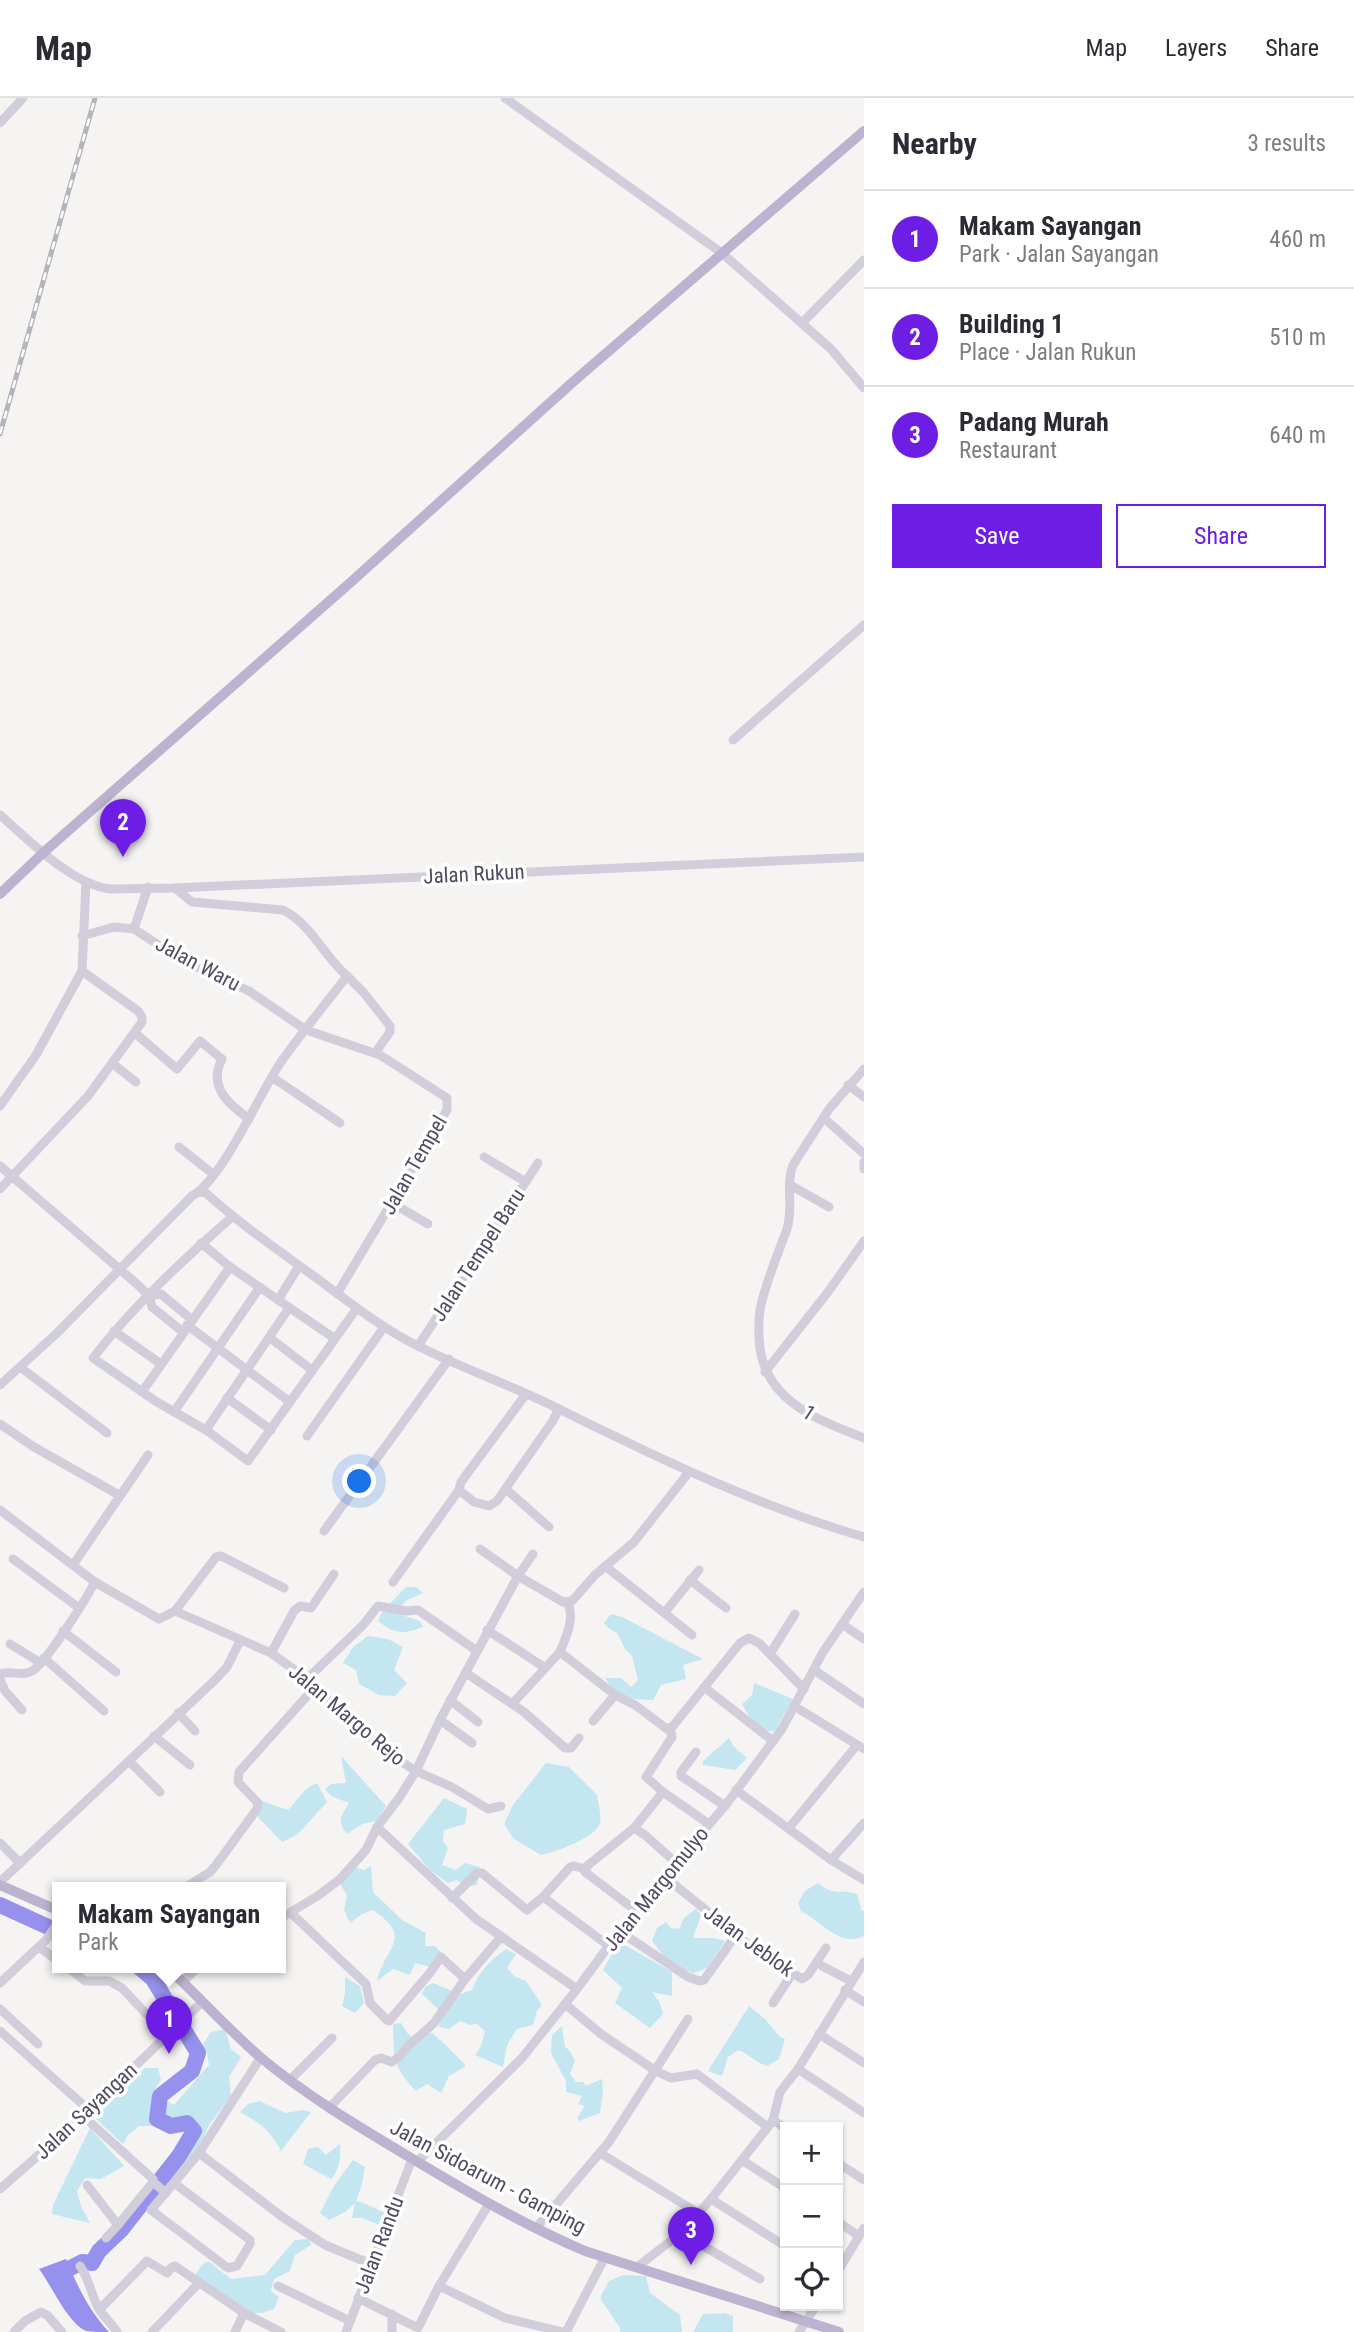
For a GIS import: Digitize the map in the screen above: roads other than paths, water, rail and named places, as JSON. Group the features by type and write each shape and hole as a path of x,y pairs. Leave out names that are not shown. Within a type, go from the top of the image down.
{"main road":[{"path":"0,894 564,390 864,131"},
{"path":"0,1883 52,1908"},
{"name":"Jalan Sidoarum - Gamping","path":"173,1973 261,2057 290,2080 329,2108 489,2204 576,2247 802,2327 839,2332"}],"street":[{"path":"0,123 23,98"},
{"path":"505,98 723,254 860,376 864,388"},
{"path":"802,323 864,260"},
{"path":"733,740 864,625"},
{"path":"0,814 44,852 86,882 82,971 36,1055 0,1106"},
{"name":"Jalan Rukun","path":"86,882 110,889 175,888 864,856"},
{"path":"134,929 148,887"},
{"path":"175,888 192,902 283,910 297,917 334,965 364,993 390,1026 388,1035 375,1053"},
{"name":"Jalan Waru","path":"82,936 114,927 134,929 183,961 249,992 306,1030"},
{"path":"0,1189 88,1096 142,1022 138,1011 82,971"},
{"path":"0,1385 56,1334 192,1196 201,1192 248,1120 272,1077 347,976"},
{"name":"Jalan Tempel","path":"306,1030 375,1053 441,1093 448,1103 447,1110 337,1294"},
{"path":"135,1033 177,1069 200,1041 222,1059 218,1067 217,1081 226,1099 248,1120"},
{"path":"113,1064 136,1082"},
{"path":"765,1372 760,1345 760,1310 788,1225 792,1201 789,1175 828,1109 864,1069"},
{"path":"272,1077 340,1123"},
{"path":"848,1085 864,1097"},
{"path":"824,1118 864,1154"},
{"path":"179,1147 213,1174"},
{"path":"484,1157 526,1182"},
{"path":"864,1162 864,1169"},
{"name":"Jalan Tempel Baru","path":"418,1346 538,1163"},
{"path":"0,1166 120,1269 149,1296 152,1307 187,1326 248,1368 290,1402"},
{"path":"790,1185 829,1207"},
{"path":"201,1192 206,1193 232,1217 337,1294 384,1327 418,1346 559,1409 689,1472 764,1504 864,1537"},
{"path":"392,1203 428,1224"},
{"path":"232,1217 201,1243 114,1331 93,1358 142,1392 206,1430 248,1461 357,1308"},
{"path":"765,1372 821,1303 864,1241"},
{"path":"201,1243 230,1267 334,1338"},
{"path":"278,1300 299,1266"},
{"path":"142,1392 230,1267"},
{"path":"174,1412 260,1287"},
{"path":"149,1296 161,1294 187,1326"},
{"path":"206,1430 289,1308"},
{"path":"307,1436 384,1327"},
{"path":"114,1331 161,1364"},
{"path":"270,1338 312,1370"},
{"path":"324,1531 449,1359"},
{"path":"20,1367 107,1433"},
{"name":"1","path":"765,1372 776,1387 806,1413 864,1438"},
{"path":"393,1583 459,1490 461,1482 526,1394"},
{"path":"228,1398 271,1430"},
{"path":"459,1490 474,1502 489,1506 506,1489 559,1409"},
{"path":"0,1424 34,1447 119,1495"},
{"path":"73,1565 148,1455"},
{"path":"568,1603 634,1542 689,1472"},
{"path":"506,1489 549,1527"},
{"path":"0,1510 95,1582 159,1619 175,1611 216,1557 221,1556 284,1588"},
{"path":"480,1549 518,1576 568,1603 572,1612 560,1652 513,1703"},
{"path":"286,1916 319,1895 351,1868 366,1850 377,1827 416,1771 439,1720 518,1576 533,1554"},
{"path":"13,1559 79,1608"},
{"path":"605,1566 692,1635"},
{"path":"665,1612 699,1570"},
{"path":"271,1653 294,1611 300,1606 311,1608 334,1574"},
{"path":"690,1580 726,1608"},
{"path":"2,1675 27,1673 42,1661 95,1582"},
{"name":"Jalan Margomulyo","path":"415,2160 522,2058 577,1990 635,1910 725,1806 773,1741 822,1652 864,1592"},
{"path":"307,1679 379,1606 406,1611 418,1610 477,1651"},
{"name":"Jalan Margo Rejo","path":"175,1611 271,1653 307,1679 378,1745 416,1771 452,1787 488,1808 501,1806"},
{"path":"769,1654 795,1614"},
{"path":"842,1624 864,1639"},
{"path":"488,1630 544,1667"},
{"path":"64,1631 116,1672"},
{"path":"670,1728 745,1640 752,1639 804,1689"},
{"path":"0,1883 19,1862 227,1667 240,1641"},
{"path":"10,1644 42,1661 104,1711"},
{"path":"560,1652 615,1695 670,1728"},
{"path":"0,1663 5,1691 22,1710"},
{"path":"814,1670 864,1704"},
{"path":"466,1673 513,1703 565,1748 570,1748 579,1738"},
{"path":"194,1882 210,1872 257,1809 258,1803 238,1782 239,1772 315,1687"},
{"path":"704,1687 773,1741"},
{"path":"593,1721 615,1695"},
{"path":"450,1700 478,1721"},
{"path":"789,1828 861,1747 794,1706"},
{"path":"178,1713 195,1731"},
{"path":"439,1720 472,1743"},
{"path":"670,1728 672,1737 646,1777 709,1824"},
{"path":"154,1736 190,1765"},
{"path":"696,1752 681,1772 681,1776 725,1806"},
{"path":"129,1760 160,1792"},
{"path":"736,1790 831,1860 864,1880"},
{"path":"585,1869 634,1828 663,1792"},
{"path":"831,1860 864,1823"},
{"path":"377,1827 452,1898 501,1937 577,1990"},
{"path":"634,1828 676,1863"},
{"path":"0,1843 19,1862"},
{"path":"452,1898 477,1873 483,1874 527,1910 574,1866 585,1869 585,1872 635,1910"},
{"name":"Jalan Jeblok","path":"665,1877 736,1935 802,1979 806,1978 826,1948"},
{"path":"543,1897 609,1946"},
{"path":"291,1913 366,1984 370,2003 387,2020 390,2021 440,1957 465,1979"},
{"path":"620,1931 688,1977 699,1981 704,1980 736,1935"},
{"path":"0,1983 52,1932"},
{"path":"329,2108 375,2060 381,2058 392,2062 434,2023 465,1979 501,1937"},
{"path":"39,1947 52,1956"},
{"path":"638,2267 681,2232 711,2199 770,2124 780,2092 798,2069 864,1962"},
{"path":"822,1966 851,1981"},
{"path":"75,1973 85,1981 109,1981 122,1988 167,2036"},
{"path":"183,1982 192,1973"},
{"path":"773,2003 792,1974"},
{"path":"845,1990 864,2002"},
{"name":"Jalan Sayangan","path":"0,2189 86,2113 202,2002"},
{"path":"565,2004 601,2034 656,2071 671,2078 697,2074 770,2124 780,2127"},
{"path":"0,2009 38,2044"},
{"path":"536,2228 600,2153 688,2020"},
{"path":"0,2031 158,2186"},
{"path":"819,2034 864,2063"},
{"path":"290,2080 332,2038"},
{"path":"106,2238 158,2186 174,2183 199,2153 261,2057"},
{"path":"798,2069 864,2113"},
{"path":"199,2153 303,2231 325,2245 371,2264"},
{"path":"600,2153 698,2213"},
{"name":"Jalan Randu","path":"346,2332 371,2264 415,2160"},
{"path":"742,2160 780,2185"},
{"path":"843,2166 864,2180"},
{"path":"158,2186 151,2210 228,2268 237,2266 250,2240 174,2183"},
{"path":"87,2185 118,2225"},
{"path":"711,2199 780,2243"},
{"path":"358,2298 418,2328 439,2286 489,2204"},
{"path":"843,2224 862,2232 843,2263"},
{"path":"681,2232 761,2279"},
{"path":"439,2286 505,2318 565,2332 605,2257"},
{"path":"103,2305 148,2262 167,2273 175,2266 244,2313 281,2332"},
{"path":"80,2266 89,2287 103,2305 117,2332"},
{"path":"152,2332 198,2283"},
{"path":"278,2286 350,2321"},
{"path":"802,2327 813,2311"},
{"path":"17,2332 25,2320 41,2312 62,2332"},
{"path":"235,2332 244,2313"},
{"path":"392,2314 392,2332"}],"waterway":[{"path":"0,1905 52,1929"},
{"path":"57,2275 82,2262 92,2263 99,2251 121,2230 179,2156 194,2131 187,2123 171,2126 157,2119 160,2096 192,2071 198,2053 153,1979 146,1973"}],"railway":[{"path":"0,434 95,98"}],"place":[{"name":"Building 1","path":"123,857"},
{"name":"Makam Sayangan","path":"169,2054"},
{"name":"Padang Murah","path":"691,2265"}]}
